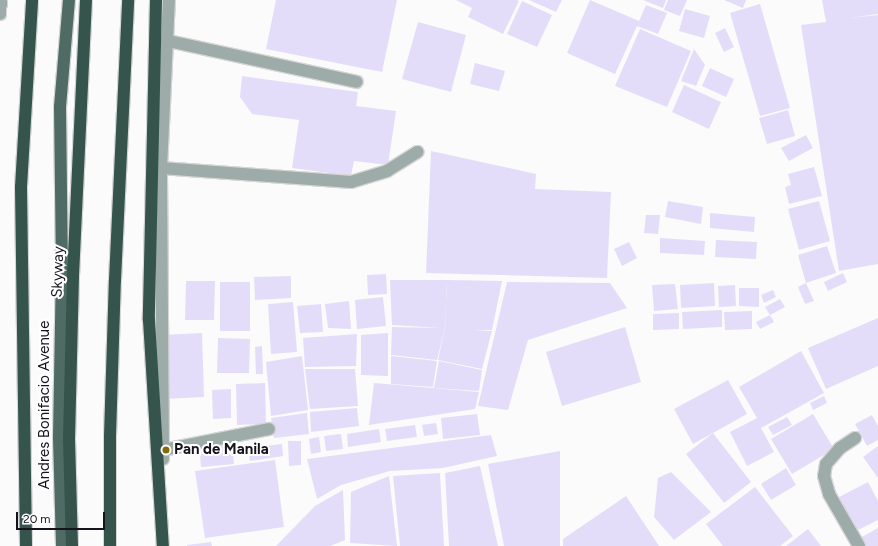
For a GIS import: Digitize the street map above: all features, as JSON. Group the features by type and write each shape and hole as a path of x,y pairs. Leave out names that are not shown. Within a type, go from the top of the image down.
{"highway":[{"path":"26,546 21,186 32,0"},
{"name":"Skyway","path":"72,546 69,440 73,276 86,0"},
{"path":"111,546 115,280 128,0"},
{"path":"155,4 149,320 164,546"}],"main road":[{"name":"Andres Bonifacio Avenue","path":"62,546 59,437 62,271 60,107 68,0"},
{"path":"111,546 118,315 131,0"}],"street":[{"path":"0,14 1,0"},
{"path":"164,546 161,168 169,0"},
{"path":"168,41 357,82"},
{"path":"161,168 351,182 387,171 417,152"},
{"path":"163,450 270,429"},
{"path":"856,438 840,448 826,464 824,476 828,494 859,546"}],"building":[{"path":"276,0 397,0 382,72 266,49"},
{"path":"456,0 519,1 503,34 468,17 472,8"},
{"path":"529,0 562,0 556,12"},
{"path":"590,0 639,21 646,5 667,13 658,34 637,26 615,74 567,53"},
{"path":"643,0 666,0 663,8"},
{"path":"668,0 687,0 680,16 664,10"},
{"path":"724,0 746,0 743,8"},
{"path":"822,0 878,0 878,14 849,18 878,15 878,264 839,271 801,25 826,22"},
{"path":"522,1 552,15 537,47 507,34"},
{"path":"760,4 790,108 760,116 730,13"},
{"path":"685,9 710,16 704,38 679,31"},
{"path":"418,22 466,35 451,92 402,79"},
{"path":"725,28 734,47 724,52 715,33"},
{"path":"640,29 691,51 667,107 615,86"},
{"path":"694,49 705,65 696,86 681,81"},
{"path":"475,63 505,71 499,91 470,84"},
{"path":"710,68 734,79 726,97 702,86"},
{"path":"242,76 358,92 356,106 396,111 388,165 354,161 351,176 292,168 299,120 252,114 240,97"},
{"path":"684,85 721,102 709,129 672,112"},
{"path":"788,110 795,136 767,144 759,118"},
{"path":"806,135 813,148 789,161 781,148"},
{"path":"431,151 536,174 535,189 611,192 607,278 426,273"},
{"path":"814,167 822,196 789,204 785,187 791,185 788,174"},
{"path":"668,201 703,207 701,224 665,217"},
{"path":"819,201 830,241 799,250 788,209"},
{"path":"710,213 755,217 754,232 710,228"},
{"path":"646,215 660,215 658,234 644,233"},
{"path":"660,238 705,241 704,255 660,253"},
{"path":"716,240 757,242 756,259 715,257"},
{"path":"629,242 637,258 622,266 614,249"},
{"path":"827,246 836,273 806,283 798,255"},
{"path":"843,273 847,282 828,291 824,282"},
{"path":"386,274 387,294 368,295 367,275"},
{"path":"291,276 291,298 255,300 254,277"},
{"path":"390,280 447,280 445,328 437,360 391,355 392,327 441,328 392,325"},
{"path":"447,280 502,281 492,330 474,330 492,331 482,369 438,360 445,328"},
{"path":"186,281 215,281 214,320 185,320"},
{"path":"220,282 250,282 250,331 220,331"},
{"path":"507,282 610,283 627,308 528,340 508,410 478,406"},
{"path":"714,283 715,306 681,308 680,285"},
{"path":"806,283 814,301 805,304 798,287"},
{"path":"675,284 678,309 654,311 652,285"},
{"path":"735,285 736,306 719,307 718,286"},
{"path":"739,288 759,288 759,307 739,306"},
{"path":"773,290 776,297 764,303 761,295"},
{"path":"383,297 386,326 357,329 355,300"},
{"path":"780,299 785,307 770,315 765,307"},
{"path":"349,301 351,329 328,328 325,304"},
{"path":"293,302 297,352 271,354 268,304"},
{"path":"321,304 323,332 300,333 297,306"},
{"path":"722,310 722,327 683,329 682,312"},
{"path":"752,311 752,329 725,330 724,312"},
{"path":"679,313 679,329 653,330 653,314"},
{"path":"770,315 774,322 760,329 756,322"},
{"path":"878,318 878,366 826,389 808,348"},
{"path":"625,327 641,382 562,406 546,352"},
{"path":"202,333 204,397 164,399 162,335"},
{"path":"388,333 388,376 361,375 361,335"},
{"path":"357,334 356,366 305,367 303,338"},
{"path":"218,338 250,339 249,373 217,373"},
{"path":"262,346 263,374 256,374 255,347"},
{"path":"801,351 824,393 761,428 774,452 747,466 730,432 757,418 739,387"},
{"path":"302,356 308,410 271,416 266,362"},
{"path":"391,356 437,361 433,387 391,384"},
{"path":"439,361 482,370 479,391 434,388"},
{"path":"305,369 355,369 358,406 310,409"},
{"path":"728,380 747,414 693,444 674,409"},
{"path":"265,383 266,424 237,425 236,384"},
{"path":"374,383 479,392 475,409 369,425"},
{"path":"231,389 231,418 213,419 212,390"},
{"path":"824,396 827,403 813,410 810,403"},
{"path":"357,408 359,426 311,432 310,412"},
{"path":"307,413 309,434 274,438 271,418"},
{"path":"477,414 480,435 443,439 441,418"},
{"path":"813,414 834,449 792,474 771,439"},
{"path":"872,415 878,426 878,440 867,446 855,424"},
{"path":"787,417 792,425 773,435 768,427"},
{"path":"436,423 438,434 424,436 422,425"},
{"path":"415,425 417,437 387,441 385,429"},
{"path":"379,429 381,442 348,447 347,434"},
{"path":"713,433 751,482 724,503 686,454"},
{"path":"341,434 343,449 326,451 324,436"},
{"path":"491,435 497,456 443,468 390,471 341,485 317,499 307,459"},
{"path":"319,437 321,452 311,454 309,439"},
{"path":"232,440 234,464 201,467 200,454 212,453 211,442"},
{"path":"288,441 301,441 301,465 289,466"},
{"path":"282,444 283,456 250,461 248,448"},
{"path":"878,446 878,478 863,457"},
{"path":"560,451 560,546 504,546 488,464"},
{"path":"275,460 284,527 205,538 195,471"},
{"path":"480,466 498,546 449,546 445,473"},
{"path":"786,468 796,485 771,500 761,484"},
{"path":"671,472 711,512 674,540 654,517 658,478"},
{"path":"440,473 444,546 400,546 393,476"},
{"path":"389,476 397,546 350,543 351,492"},
{"path":"868,482 878,501 878,520 856,531 839,497"},
{"path":"755,487 793,536 780,546 723,546 706,524"},
{"path":"343,490 345,540 330,546 276,546 315,506"},
{"path":"626,496 659,546 563,546 563,539"},
{"path":"878,528 878,546 865,546 860,538"},
{"path":"808,529 821,546 786,546"},
{"path":"211,542 212,546 187,546 187,545"}],"place":[{"name":"Pan de Manila","path":"166,450"}]}
